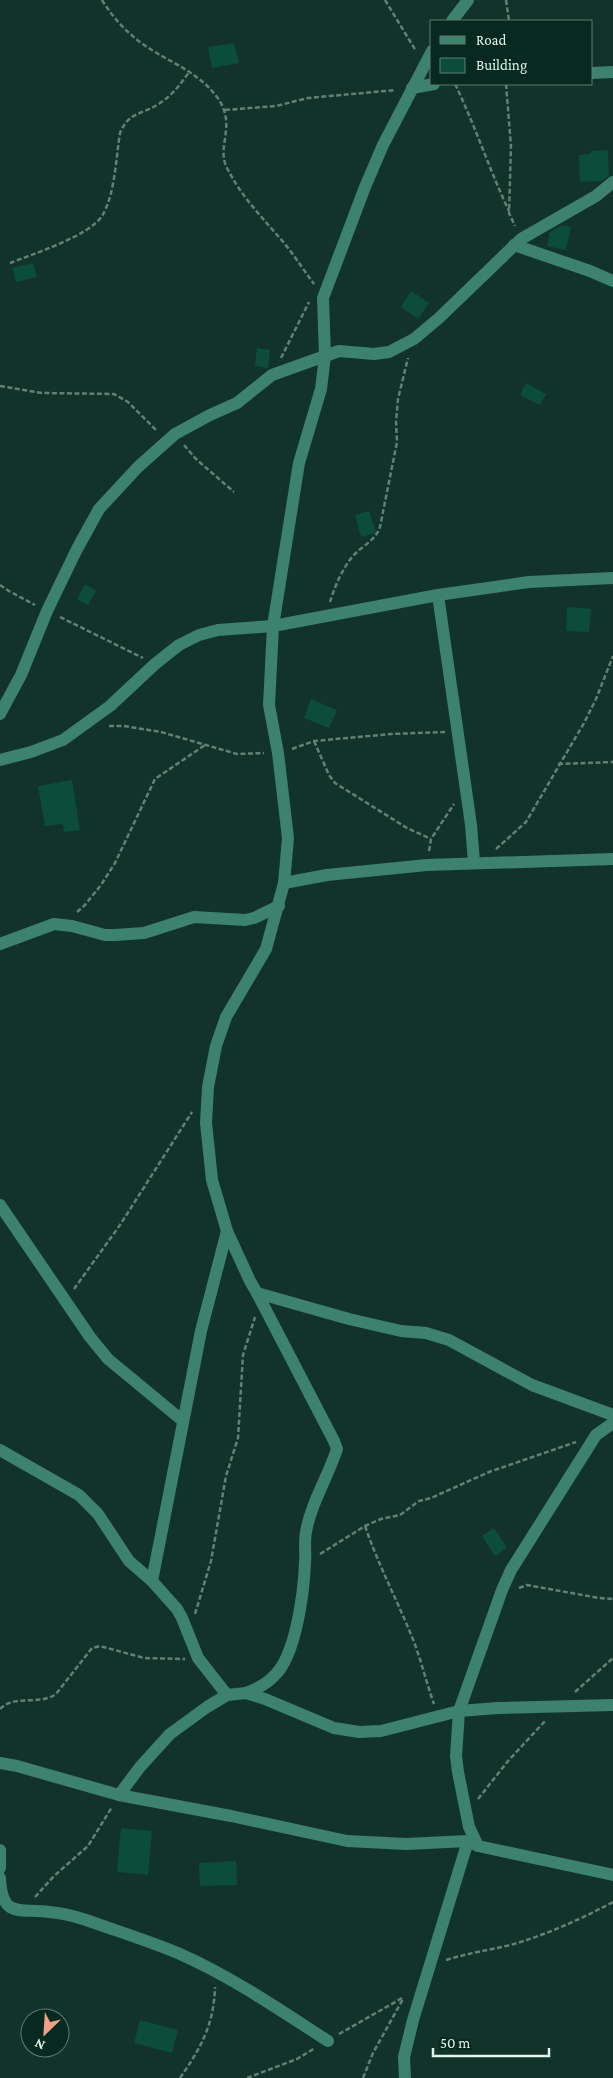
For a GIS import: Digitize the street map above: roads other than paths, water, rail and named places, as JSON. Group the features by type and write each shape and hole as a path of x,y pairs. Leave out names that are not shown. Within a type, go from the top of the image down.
{"street":[{"path":"453,20 468,0"},
{"path":"119,1795 170,1734 227,1695 246,1693 261,1687 276,1674 290,1652 298,1616 305,1564 305,1533 310,1513 337,1449 250,1281 227,1231 212,1180 206,1123 208,1087 216,1046 226,1017 266,949 284,884 288,838 278,753 269,705 273,626 299,463 321,389 325,356 320,293 383,145 430,54"},
{"path":"593,73 613,72"},
{"path":"412,88 430,85"},
{"path":"0,714 29,658 47,611 99,509 138,466 171,438 210,415 237,403 272,375 345,351 374,354 389,352 414,339 439,318 517,242 596,196 613,182"},
{"path":"517,242 613,281"},
{"path":"0,760 31,752 63,740 110,706 155,664 179,645 199,635 218,630 273,626 326,614 438,595 529,582 610,576"},
{"path":"438,595 477,863"},
{"path":"284,884 327,875 427,865 613,859"},
{"path":"0,944 54,924 62,924 105,936 122,935 144,933 194,918 245,920 254,918 279,906"},
{"path":"0,1205 90,1337 108,1359 184,1421"},
{"path":"152,1581 201,1331 227,1231"},
{"path":"259,1296 348,1319 401,1331 426,1333 449,1340 532,1385 612,1415 596,1435 510,1570 459,1711 456,1756 473,1843 430,1965 404,2057 405,2078"},
{"path":"0,1450 79,1495 98,1514 129,1561 171,1601 182,1618 198,1658 227,1695"},
{"path":"246,1693 334,1728 359,1732 381,1731 459,1711 613,1705"},
{"path":"0,1763 17,1766 119,1795 231,1816 347,1841 406,1844 473,1843 613,1875"},
{"path":"0,1850 0,1868"},
{"path":"0,1878 0,1892 4,1902 11,1908 21,1912 47,1911 70,1915 179,1954 216,1972 328,2041"}]}
